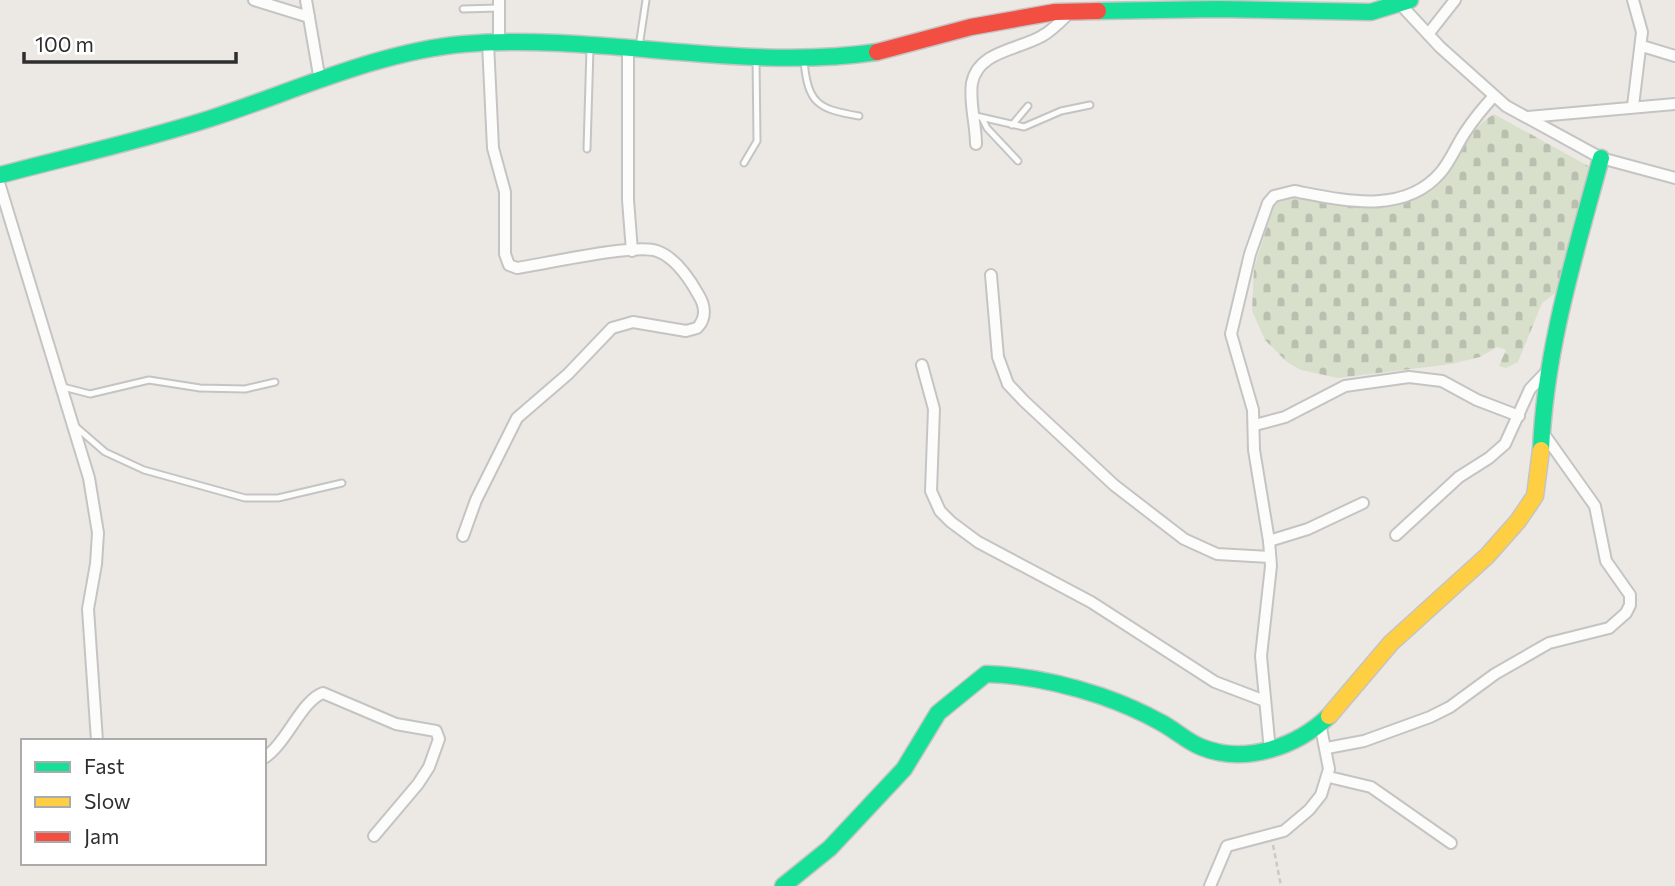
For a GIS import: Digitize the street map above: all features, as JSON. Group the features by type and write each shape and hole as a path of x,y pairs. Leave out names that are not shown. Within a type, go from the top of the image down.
{"street":[{"path":"254,0 309,17"},
{"path":"306,0 320,81"},
{"path":"1429,33 1455,0"},
{"path":"1633,0 1642,26 1642,46 1633,106"},
{"path":"0,175 211,118 413,51 493,43 634,47 828,59 882,51 1021,16 1072,12 1218,9 1371,12 1406,3 1429,33 1493,97 1601,158 1675,178"},
{"path":"463,536 476,500 517,418 568,374 612,328 633,322 686,331 701,324 702,302 677,265 656,251 632,251 517,268 509,265 505,254 505,192 493,148 493,43 499,4"},
{"path":"976,144 979,117 972,82 981,65 990,57 1042,36 1072,12"},
{"path":"1642,46 1675,56"},
{"path":"632,251 628,200 634,47"},
{"path":"1270,751 1261,656 1270,557 1269,541 1254,450 1255,425 1233,345 1231,325 1250,254 1268,203 1274,196 1294,191 1369,202 1413,194 1441,172 1466,130 1493,97"},
{"path":"1525,117 1568,116 1633,106 1675,104"},
{"path":"783,886 830,848 904,769 938,713 986,674 1016,675 1101,696 1160,722 1210,751 1240,756 1270,751 1320,723 1391,643 1487,556 1527,509 1538,485 1541,430 1549,369 1566,280 1601,158"},
{"path":"0,186 89,478 98,533 88,610 97,739"},
{"path":"991,275 998,357 1008,384 1024,401 1114,485 1184,539 1217,554 1270,557"},
{"path":"922,365 934,409 931,491 940,511 951,522 978,542 1091,603 1216,682 1265,701"},
{"path":"1396,535 1459,477 1505,444 1530,389 1549,369"},
{"path":"1255,425 1286,417 1345,386 1409,377 1442,381 1477,400 1519,416"},
{"path":"1327,748 1364,741 1430,717 1450,707 1494,674 1549,643 1609,628 1626,613 1630,605 1630,595 1606,561 1595,506 1541,430"},
{"path":"1269,541 1308,529 1363,503"},
{"path":"266,756 277,748 312,701 323,693 396,724 436,731 439,739 429,767 374,836"},
{"path":"1210,886 1227,846 1241,840 1271,836 1284,831 1309,810 1321,795 1329,777 1327,748 1320,723"},
{"path":"1329,777 1371,787 1451,843"}],"lane":[{"path":"634,47 646,0"},
{"path":"463,9 499,4"},
{"path":"587,149 590,45"},
{"path":"744,163 757,141 756,56"},
{"path":"804,58 806,81 815,102 828,111 859,116"},
{"path":"979,117 1024,127 1061,111 1090,105"},
{"path":"1012,125 1028,106"},
{"path":"979,117 1018,161"},
{"path":"63,387 90,394 149,380 200,388 245,389 275,382"},
{"path":"75,426 104,452 144,470 244,498 278,498 342,483"}],"path":[{"path":"1271,836 1281,886"}],"green space":[{"path":"1494,114 1590,167 1591,171 1572,229 1557,292 1542,303 1518,362 1506,368 1499,366 1506,350 1497,347 1480,357 1451,364 1338,378 1301,370 1287,362 1265,340 1252,311 1254,268 1273,208 1279,199 1315,199 1374,206 1411,201 1438,182 1467,140"}],"traffic: fast":[{"path":"1098,11 1218,9 1371,12 1410,0"},
{"path":"0,175 189,125 338,73 433,48 516,42 568,43 774,58 877,52"},
{"path":"1541,450 1548,376 1555,339 1601,158"},
{"path":"783,886 830,848 904,769 938,713 986,674 1044,681 1101,696 1153,718 1201,747 1218,752 1235,754 1269,750 1301,736 1329,716"}],"traffic: slow":[{"path":"1329,716 1391,643 1487,556 1518,521 1535,496 1541,450"}],"traffic: jam":[{"path":"877,52 971,27 1055,12 1098,11"}]}
